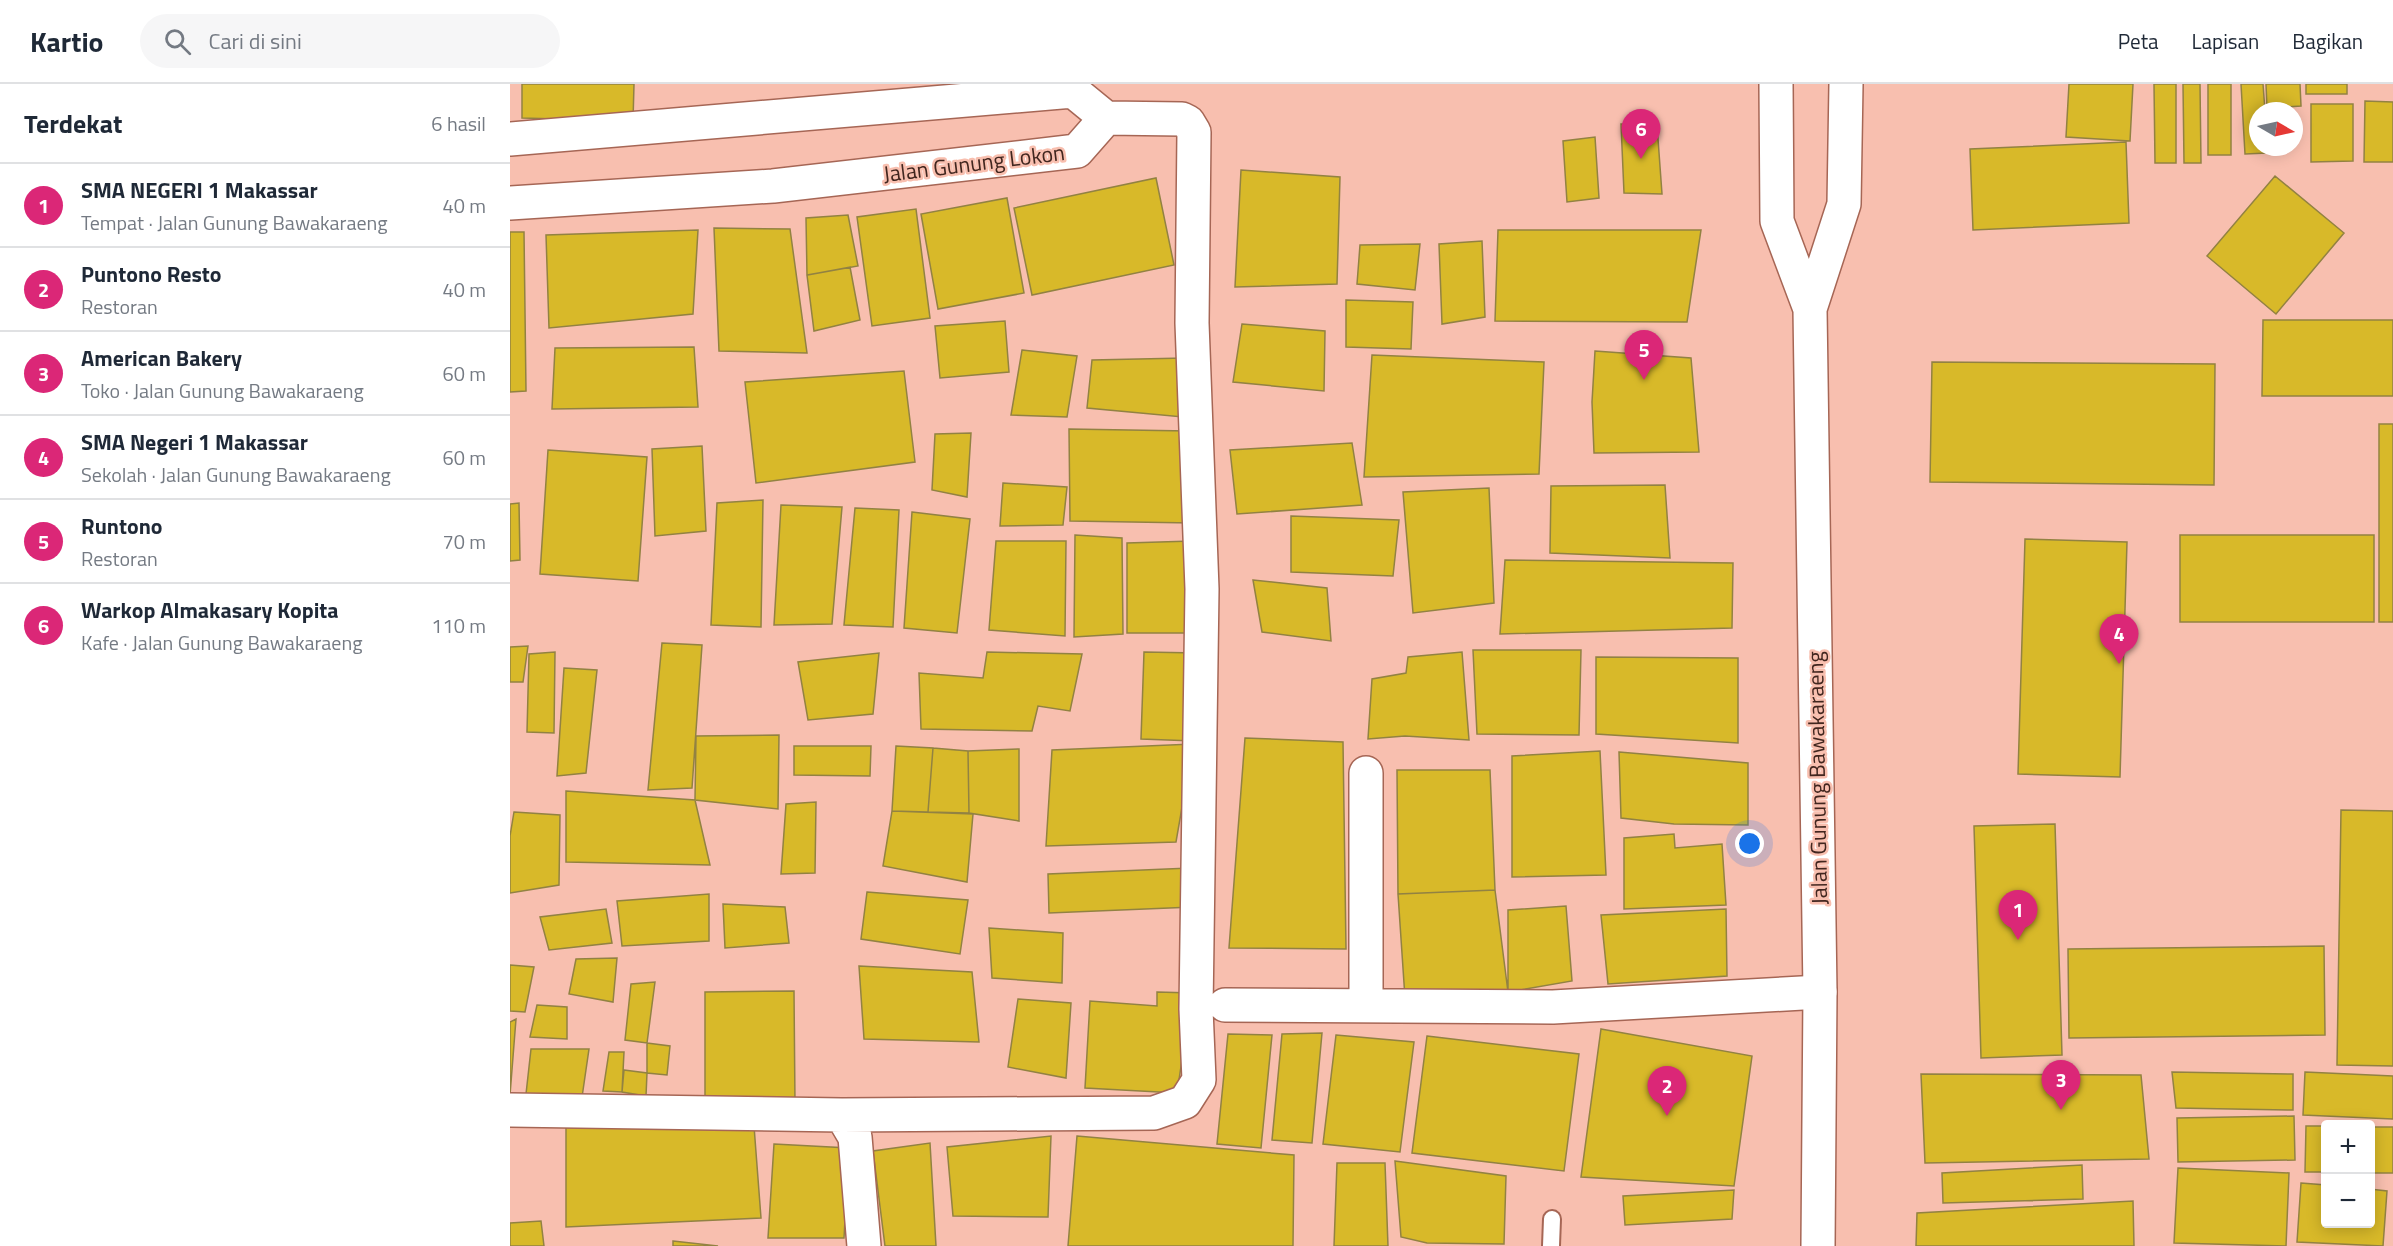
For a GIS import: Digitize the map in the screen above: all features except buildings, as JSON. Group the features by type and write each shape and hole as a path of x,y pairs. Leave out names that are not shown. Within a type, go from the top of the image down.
{"street":[{"name":"Jalan Gunung Bawakaraeng","path":"1776,84 1777,221 1810,309"},
{"name":"Jalan Gunung Bawakaraeng","path":"1818,1246 1820,992 1810,309 1844,204 1846,84"},
{"path":"510,139 1073,91 1106,118 1182,119 1188,122 1194,132 1192,323 1202,589 1196,1009 1199,1080 1185,1102 1154,1113 842,1115 510,1110"},
{"name":"Jalan Gunung Lokon","path":"510,203 773,186 1077,151 1106,118"},
{"path":"1366,773 1366,1006"},
{"path":"1225,1005 1553,1007 1820,992"},
{"path":"842,1115 855,1137 864,1246"}],"lane":[{"path":"1551,1246 1552,1220"}],"place":[{"name":"Warkop Almakasary Kopita","path":"1641,159"},
{"name":"Runtono","path":"1644,380"},
{"name":"SMA Negeri 1 Makassar","path":"2119,664"},
{"name":"SMA NEGERI 1 Makassar","path":"2018,940"},
{"name":"American Bakery","path":"2061,1110"},
{"name":"Puntono Resto","path":"1667,1116"}]}
